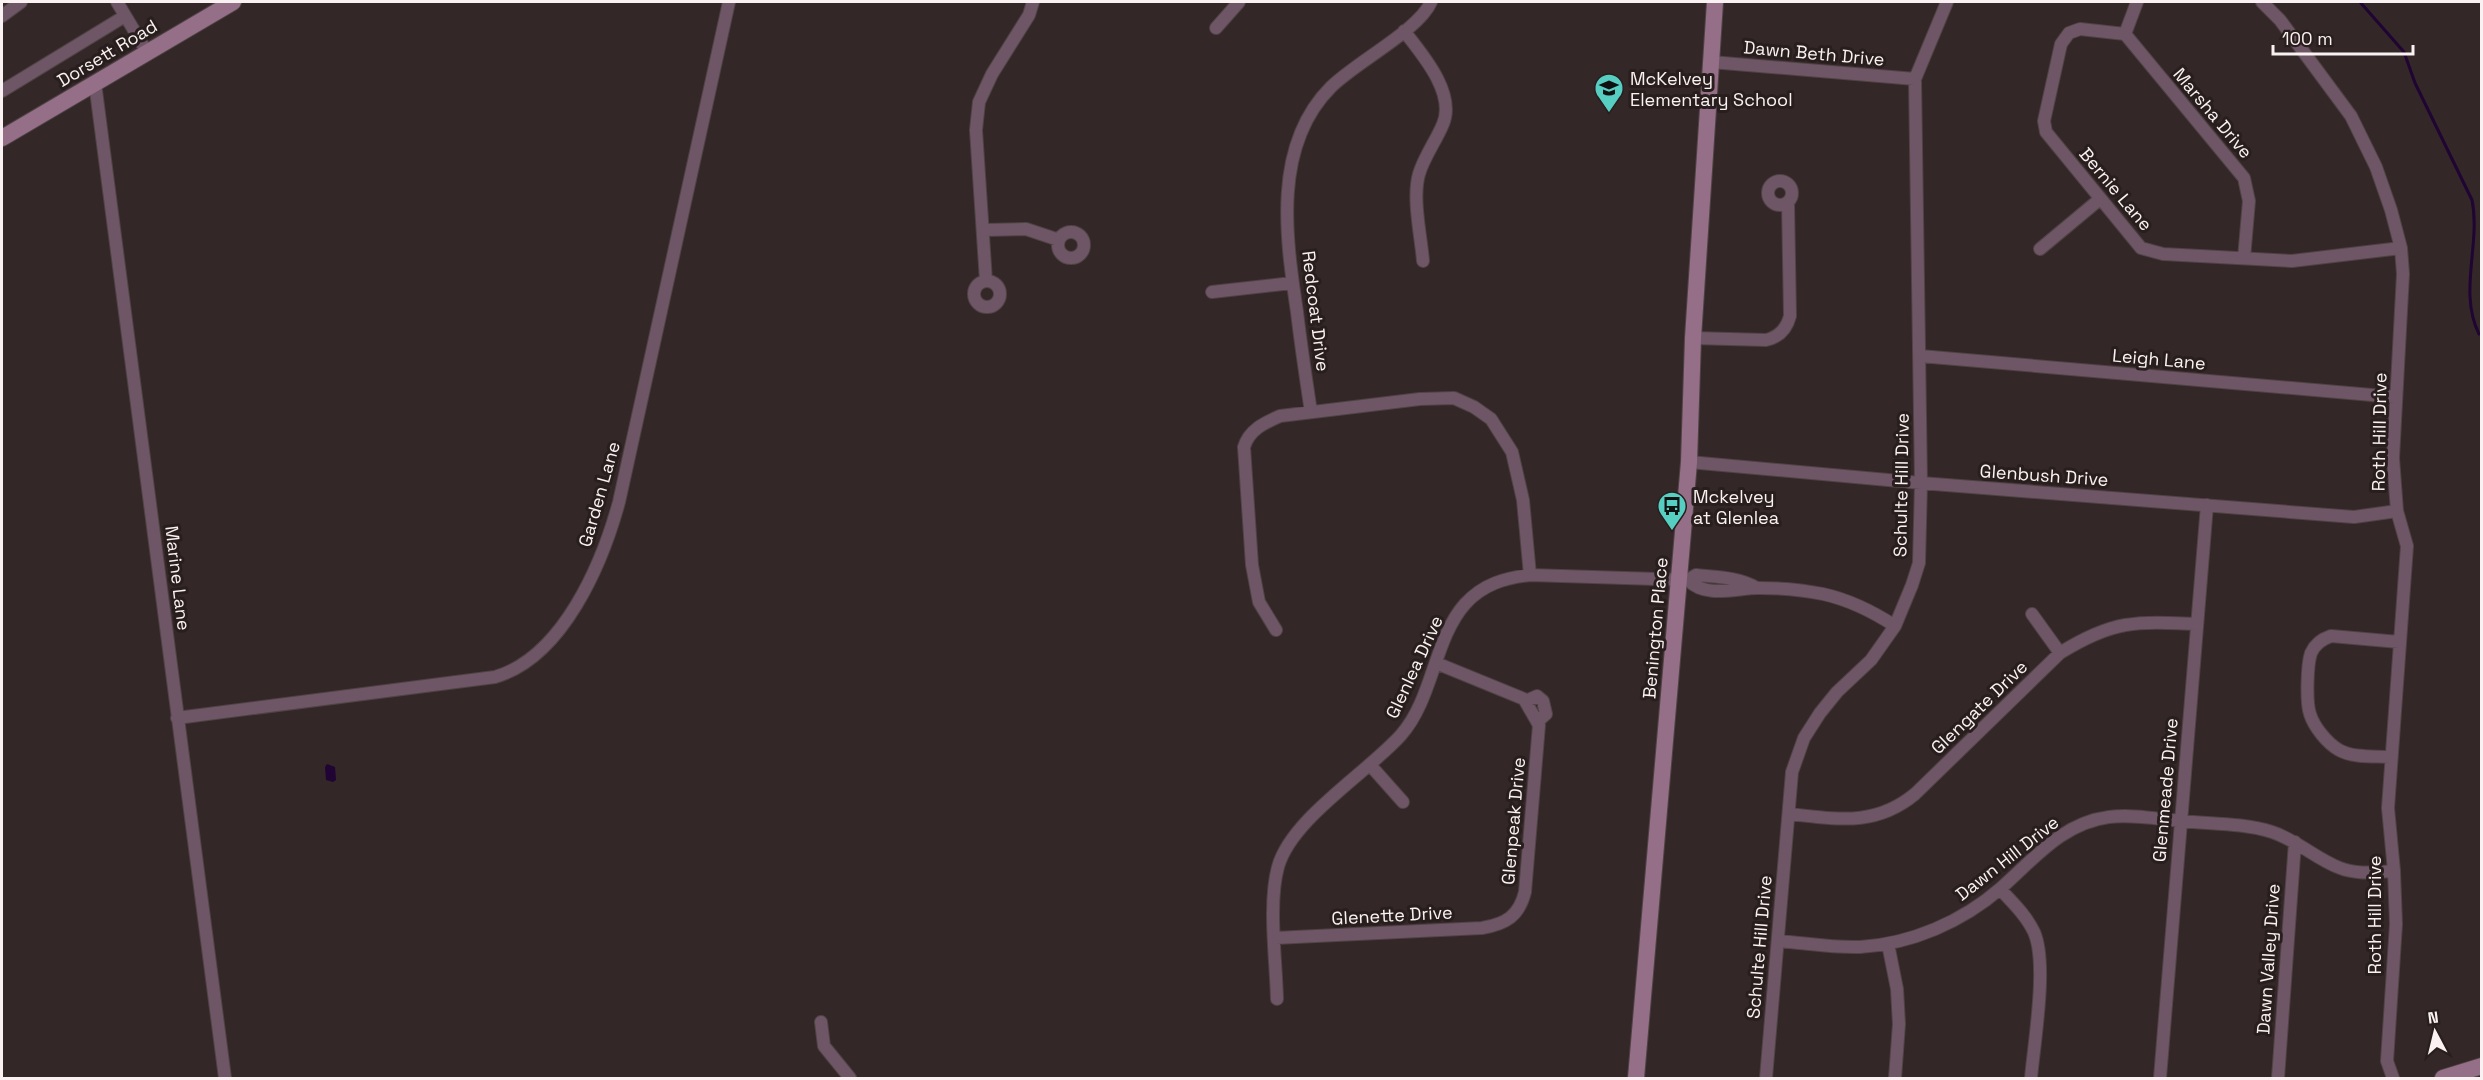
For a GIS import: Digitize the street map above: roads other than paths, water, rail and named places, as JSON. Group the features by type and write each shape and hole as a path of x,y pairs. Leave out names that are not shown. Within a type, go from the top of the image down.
{"main road":[{"name":"Dorsett Road","path":"2,138 233,2"},
{"name":"Benington Place","path":"1636,1078 1683,580 1693,338 1715,2"},
{"path":"2443,1078 2481,1066"}],"street":[{"path":"2,16 21,2"},
{"path":"117,2 147,52"},
{"name":"Garden Lane","path":"177,718 495,677 518,669 551,640 594,570 609,537 619,502 729,2"},
{"path":"987,281 976,130 979,102 992,74 1029,15 1032,2"},
{"path":"1216,28 1239,2"},
{"name":"Redcoat Drive","path":"1311,412 1292,283 1286,208 1290,172 1297,143 1310,116 1329,89 1351,69 1404,31 1431,2"},
{"name":"Schulte Hill Drive","path":"1766,1078 1792,772 1804,738 1820,713 1837,692 1871,660 1895,626 1919,563 1920,356 1915,79 1947,2"},
{"path":"2126,34 2137,2"},
{"name":"Roth Hill Drive","path":"2262,2 2280,20 2351,116 2376,167 2401,248 2403,274 2393,458 2397,511 2407,546 2388,808 2396,924 2387,1061 2393,1078"},
{"path":"2,91 125,16"},
{"name":"Bernie Lane","path":"2126,34 2080,29 2069,33 2061,44 2044,120 2046,132 2141,248 2163,254 2292,261 2401,248"},
{"path":"1404,31 1436,74 1444,96 1444,122 1419,174 1417,190 1423,261"},
{"name":"Marsha Drive","path":"2126,34 2244,178 2249,201 2244,258"},
{"name":"Dawn Beth Drive","path":"1711,62 1915,79"},
{"name":"Marine Lane","path":"95,83 225,1078"},
{"path":"2040,249 2100,200"},
{"path":"1693,338 1766,340 1788,326 1790,316 1788,202"},
{"path":"984,230 1026,229 1059,240"},
{"path":"1212,292 1292,283"},
{"name":"Leigh Lane","path":"1920,356 2395,397"},
{"path":"1276,630 1259,602 1252,565 1244,447 1247,436 1266,422 1280,416 1419,399 1454,398 1474,407 1491,419 1512,452 1523,500 1530,575"},
{"name":"Glenbush Drive","path":"1689,462 1921,483 2354,517 2397,511"},
{"name":"Glenmeade Drive","path":"2160,1078 2207,505"},
{"name":"Glenlea Drive","path":"1277,999 1273,903 1278,867 1284,851 1307,820 1371,766 1403,733 1415,716 1454,621 1464,605 1487,585 1506,578 1530,575 1683,580 1696,575 1717,577 1748,583 1757,588 1822,594 1858,604 1895,626"},
{"path":"2032,614 2060,654"},
{"name":"Glengate Drive","path":"1789,814 1837,819 1867,819 1904,804 2060,654 2101,631 2130,623 2147,621 2196,624"},
{"path":"2390,757 2348,754 2338,750 2328,740 2314,723 2309,712 2309,660 2316,644 2323,638 2331,636 2399,642"},
{"name":"Glenpeak Drive","path":"1436,663 1526,701 1540,731 1525,892 1522,906 1509,919"},
{"path":"1371,766 1403,802"},
{"name":"Dawn Hill Drive","path":"1779,941 1858,947 1888,944 1932,931 1966,913 2000,889 2041,849 2079,825 2108,817 2134,816 2247,826 2272,832 2295,842 2340,868 2362,873 2394,872"},
{"name":"Dawn Valley Drive","path":"2278,1078 2295,842"},
{"path":"2000,889 2024,915 2039,946 2041,967 2031,1078"},
{"name":"Glenette Drive","path":"1275,938 1482,928 1496,926 1509,919"},
{"path":"1888,944 1897,989 1899,1024 1895,1078"},
{"path":"821,1022 824,1046 850,1078"}],"waterway":[{"path":"2360,2 2404,52 2415,83 2472,200 2474,234 2470,302 2479,334"}],"place":[{"name":"McKelvey Elementary School","path":"1609,114"},
{"name":"Mckelvey at Glenlea","path":"1672,532"}]}
